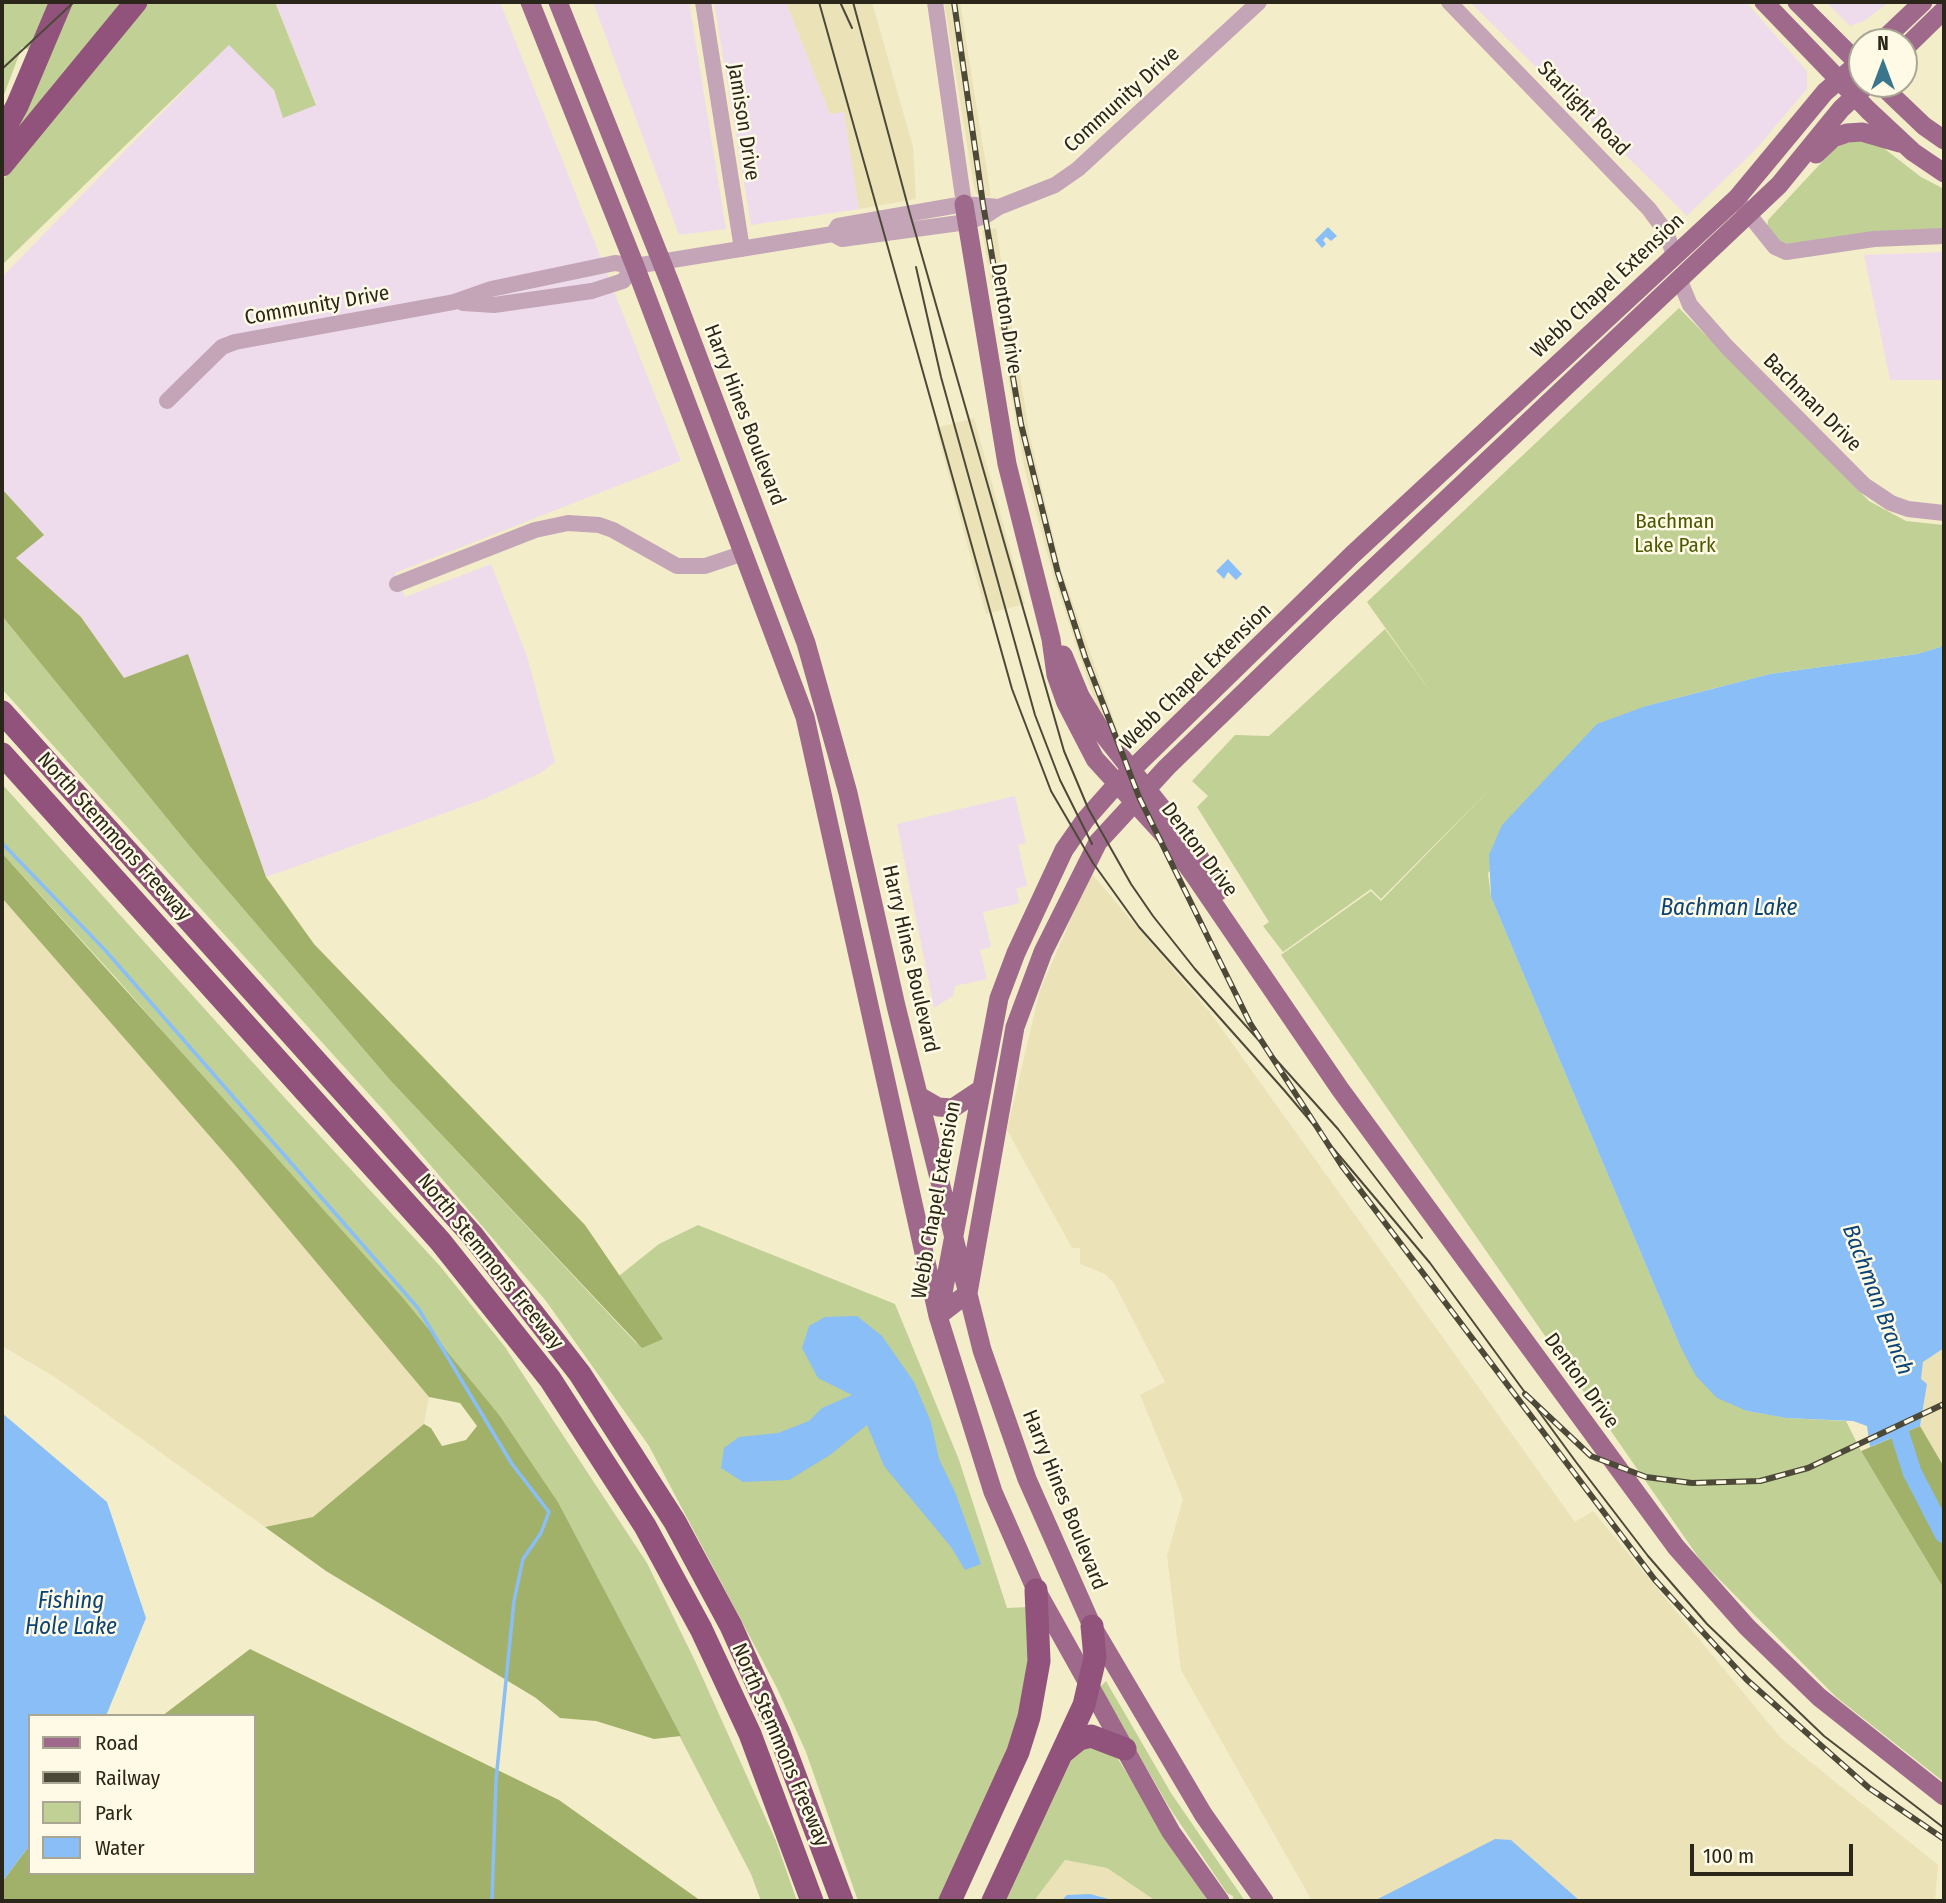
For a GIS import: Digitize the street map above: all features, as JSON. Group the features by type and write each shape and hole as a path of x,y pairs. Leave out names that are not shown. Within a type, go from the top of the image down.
{"highway":[{"path":"2,133 17,106 40,45 61,2"},
{"path":"2,165 136,2"},
{"name":"North Stemmons Freeway","path":"2,712 473,1236 580,1374 675,1522 731,1626 779,1733 842,1901"},
{"name":"North Stemmons Freeway","path":"2,754 440,1241 550,1379 620,1485 701,1629 754,1744 813,1901"},
{"path":"950,1901 1018,1752 1029,1717 1039,1661 1036,1590"},
{"path":"993,1901 1063,1752 1090,1686 1095,1658 1092,1626"},
{"path":"1063,1752 1079,1739 1091,1736 1125,1749"}],"main road":[{"path":"530,2 635,266 805,717 938,1317 993,1492 1036,1590 1171,1832 1220,1901"},
{"name":"Harry Hines Boulevard","path":"558,2 661,260 810,654 849,793 896,1006 982,1350 1027,1479 1092,1626 1203,1814 1264,1901"},
{"path":"1764,2 1838,80 1848,84"},
{"path":"1797,2 1848,51"},
{"path":"1896,28 1923,2"},
{"path":"1918,35 1944,10"},
{"name":"Webb Chapel Extension","path":"938,1317 968,1293 1015,1027 1042,952 1086,862 1110,825 1369,573 1679,281 1743,206 1825,92 1848,73"},
{"name":"Webb Chapel Extension","path":"938,1317 999,998 1016,953 1064,850 1090,813 1352,555 1674,255 1793,168 1854,98"},
{"path":"1867,98 1904,144 1944,173"},
{"path":"1895,98 1924,126 1944,140"},
{"path":"1793,168 1816,155 1833,138 1847,133 1863,132 1904,144"},
{"name":"Denton Drive","path":"965,213 1007,464 1051,639 1056,675 1066,703 1095,758 1116,785 1139,796 1170,817 1195,850 1222,896 1241,940"},
{"path":"1674,255 1679,281"},
{"path":"1506,413 1520,430"},
{"path":"744,553 771,548"},
{"path":"1352,555 1369,573"},
{"path":"1270,668 1269,656 1301,622 1311,596"},
{"name":"Denton Drive","path":"1051,639 1060,650 1090,715 1132,772 1139,796 1241,940 1339,1089 1676,1547 1746,1627 1819,1697 1944,1796"},
{"path":"1167,767 1170,817"},
{"path":"824,798 849,793"},
{"path":"1030,987 1023,984 1020,977 1045,916 1043,897"},
{"path":"869,1012 896,1006"},
{"path":"919,1096 938,1107 953,1108 980,1090"}],"street":[{"name":"Jamison Drive","path":"703,2 742,249"},
{"name":"Denton Drive","path":"934,2 965,213"},
{"name":"Community Drive","path":"167,401 222,347 235,342 454,302 494,305 592,291 623,281 635,266 661,260 833,234 842,239 999,206 1033,195 1078,169 1259,2"},
{"name":"Starlight Road","path":"1448,2 1649,209 1665,232 1674,255"},
{"path":"1743,206 1775,247 1786,252 1874,239 1944,236"},
{"name":"Bachman Drive","path":"1679,281 1690,305 1727,347 1864,485 1899,506 1944,513"},
{"path":"397,584 535,530 568,523 598,525 613,530 677,566 705,566 744,553"}],"shaded area":[{"path":"275,2 500,2 681,461 395,573 405,597 491,564 527,656 555,762 540,773 484,799 266,877 188,655 124,678 81,617 16,558 43,535 2,489 2,277 229,44 274,90 283,118 316,104"},
{"path":"593,2 689,2 726,229 679,235"},
{"path":"714,2 786,2 830,114 844,111 859,209 751,225"},
{"path":"786,2 872,2 913,147 916,199 859,209 844,112 830,114"},
{"path":"944,2 960,2 991,197 977,194 974,187"},
{"path":"1470,2 1746,2 1807,71 1807,89 1756,149 1687,216"},
{"path":"1826,2 1889,2 1864,21 1850,26"},
{"path":"996,228 1030,437 1061,569 1124,749 1106,729 1093,696 1053,575 1025,471 982,231"},
{"path":"1944,252 1944,380 1890,380 1864,255"},
{"path":"974,418 1025,604 986,614 936,428"},
{"path":"1015,796 1026,843 1018,845 1027,886 1016,889 1020,903 983,912 991,947 980,950 987,979 955,986 953,996 934,1008 897,824"},
{"path":"1091,873 1209,1011 1575,1522 1593,1511 1781,1738 1938,1865 1935,1901 1312,1901 1181,1670 1167,1556 1183,1499 1140,1395 1165,1382 1114,1283 1105,1274 1080,1264 1080,1248 1072,1248 1007,1130 1040,990"},
{"path":"2,898 234,1164 429,1397 424,1424 313,1517 265,1527 55,1377 2,1346"},
{"path":"1944,1348 1944,1467 1920,1426 1927,1385 1921,1379 1923,1362"},
{"path":"1065,1860 1107,1868 1156,1901 1034,1901"}],"green space":[{"path":"2,2 125,2 9,142 43,54 22,47 2,100"},
{"path":"149,2 275,2 316,105 283,118 274,90 229,45 2,265 2,181"},
{"path":"1864,141 1881,146 1921,177 1944,189 1944,231 1794,246 1780,241 1767,229 1768,220 1834,149 1847,142"},
{"name":"Bachman Lake Park","path":"1679,308 1869,501 1906,521 1944,525 1944,646 1917,654 1770,674 1646,706 1488,873 1491,897 1680,1346 1747,1411 1787,1418 1846,1421 1861,1451 1944,1589 1944,1782 1836,1697 1701,1561 1281,955 1371,891 1381,901 1496,783 1381,899 1371,889 1283,952 1263,926 1269,922 1197,807 1208,796 1192,781 1235,735 1269,736 1385,629 1433,695 1367,602"},
{"path":"2,489 44,535 16,558 81,617 124,678 188,654 266,877 314,944 585,1225 663,1339 642,1348 389,1079 192,849 2,616"},
{"path":"2,616 192,849 389,1079 638,1345 605,1287 659,1244 698,1225 895,1304 959,1460 1007,1608 1028,1607 1032,1655 1027,1692 1000,1771 939,1901 858,1901 806,1752 777,1688 649,1446 546,1301 386,1113 2,689"},
{"path":"2,784 440,1266 505,1347 647,1563 696,1663 776,1841 797,1901 761,1901 751,1874 558,1502 500,1416 116,978 2,853"},
{"path":"2,853 402,1297 500,1416 558,1502 681,1736 654,1739 596,1721 560,1718 536,1698 326,1571 265,1527 313,1517 424,1424 431,1428 442,1446 466,1440 477,1426 460,1403 429,1397 234,1164 2,898"},
{"path":"1920,1426 1944,1467 1944,1589 1861,1451"},
{"path":"250,1649 559,1800 701,1901 2,1901 2,1882 28,1848 28,1875 256,1875 256,1714 165,1714"},
{"path":"1106,1681 1171,1793 1245,1901 1233,1901 1233,1896 1227,1893 1169,1807 1100,1687"},
{"path":"1083,1744 1116,1756 1208,1901 1156,1901 1107,1868 1065,1860 1034,1901 1002,1901 1071,1754"}],"water":[{"path":"1328,227 1337,236 1331,241 1326,237 1323,240 1326,244 1322,248 1315,240"},
{"path":"1228,559 1242,574 1236,580 1228,572 1224,579 1216,571"},
{"name":"Bachman Lake","path":"1944,646 1944,1348 1923,1362 1921,1379 1927,1384 1920,1426 1870,1447 1867,1426 1853,1421 1786,1418 1747,1411 1717,1398 1696,1376 1680,1346 1491,897 1489,855 1502,825 1597,724 1646,706 1770,674 1917,654"},
{"path":"857,1316 882,1336 914,1382 931,1422 939,1459 955,1492 981,1564 965,1570 951,1547 884,1466 867,1425 830,1455 789,1480 743,1482 721,1468 724,1448 739,1437 778,1433 809,1421 822,1408 852,1395 818,1378 802,1348 809,1326 825,1317"},
{"name":"Fishing Hole Lake","path":"2,1413 107,1502 146,1618 107,1714 28,1714 28,1848 2,1882"},
{"path":"1495,1839 1511,1840 1580,1901 1374,1901"},
{"path":"1090,1894 1116,1901 1061,1901 1067,1895"}],"waterway":[{"path":"2,843 105,950 418,1308 512,1464 549,1512 541,1533 523,1559 514,1601 496,1780 492,1901"},
{"name":"Bachman Branch","path":"1892,1409 1912,1472 1944,1534"}],"tram line":[{"path":"2,69 74,2"},
{"path":"819,2 1012,689 1051,791 1093,863 1139,927 1284,1090 1430,1263 1648,1556 1707,1624 1824,1736 1944,1828"},
{"path":"840,2 852,28"},
{"path":"853,2 910,214 1064,751 1088,808 1131,884 1153,916 1195,969 1338,1129 1422,1238"},
{"path":"916,267 941,377 1035,715 1060,780 1092,844"}],"railway":[{"path":"954,2 983,204 1021,424 1058,573 1085,657 1139,797 1250,1023 1342,1166 1655,1580 1747,1680 1869,1788 1944,1839"},
{"path":"1525,1394 1591,1456 1646,1477 1692,1483 1760,1481 1808,1468 1944,1404"}]}
